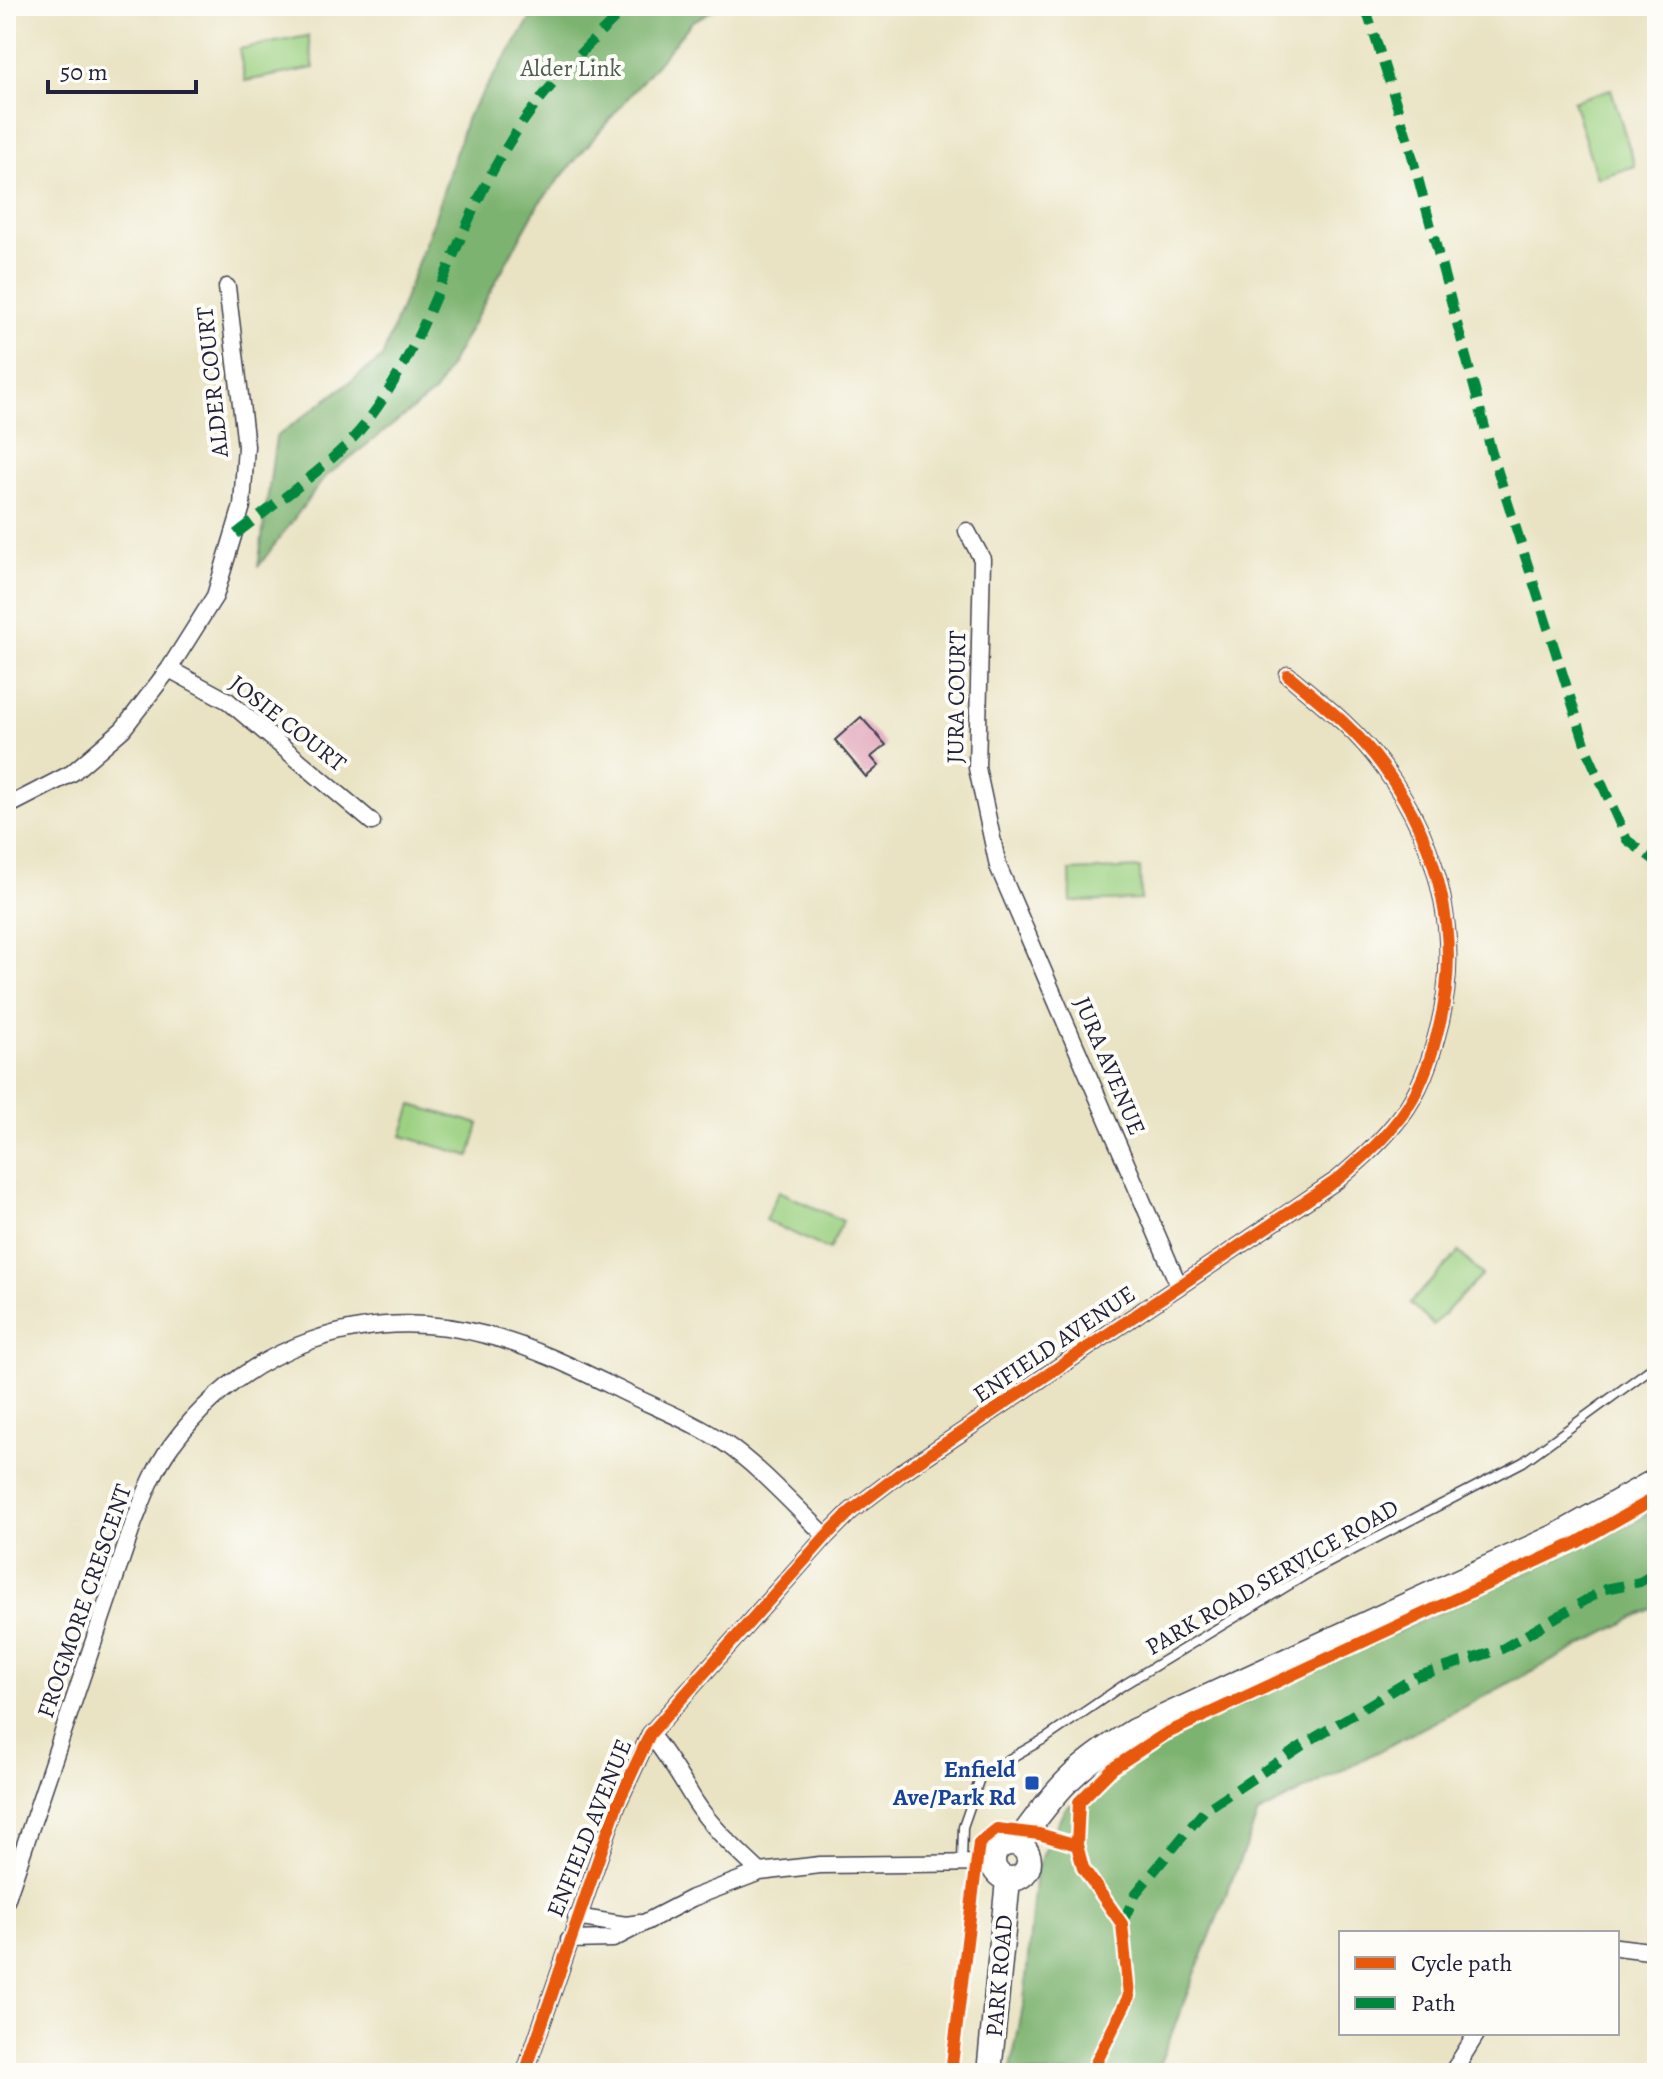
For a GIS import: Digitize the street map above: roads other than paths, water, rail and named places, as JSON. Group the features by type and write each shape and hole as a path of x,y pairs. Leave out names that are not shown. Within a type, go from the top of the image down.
{"street":[{"name":"ALDER COURT","path":"6,807 72,773 123,729 169,669 215,596 242,506 246,446 227,287"},
{"name":"JURA COURT","path":"967,531 982,559 977,768 998,866"},
{"name":"JOSIE COURT","path":"169,669 228,701 372,822"},
{"name":"ENFIELD AVENUE","path":"525,2073 576,1917 617,1805 650,1734 826,1536 851,1511 901,1473 1337,1180 1396,1124 1430,1059 1448,985 1449,953 1442,894 1415,819 1383,766 1357,736 1288,675"},
{"name":"JURA AVENUE","path":"998,866 1179,1286"},
{"name":"FROGMORE CRESCENT","path":"6,1901 134,1522 153,1477 171,1446 223,1390 254,1367 287,1349 338,1330 407,1323 486,1334 529,1348 723,1442 826,1536"},
{"path":"1000,1872 999,1847 1017,1844 1055,1789 1093,1756 1134,1731 1559,1535 1657,1480"},
{"name":"ENFIELD AVENUE","path":"650,1734 676,1767 696,1804 760,1872"},
{"name":"ENFIELD AVENUE","path":"569,1940 613,1939 704,1893 760,1872 795,1866 962,1862 1000,1872"},
{"name":"PARK ROAD","path":"989,2073 1000,1872"},
{"name":"ENFIELD AVENUE","path":"576,1917 626,1925 645,1922"},
{"path":"1619,1947 1657,1952"},
{"path":"1452,2073 1476,2035"}],"lane":[{"name":"PARK ROAD SERVICE ROAD","path":"962,1862 963,1827 981,1775 1046,1738 1125,1684 1309,1573 1523,1462 1657,1364"}],"place":[{"name":"Enfield Ave/Park Rd","path":"1032,1783"}],"park label":[{"name":"Alder Link","path":"571,68"}]}
